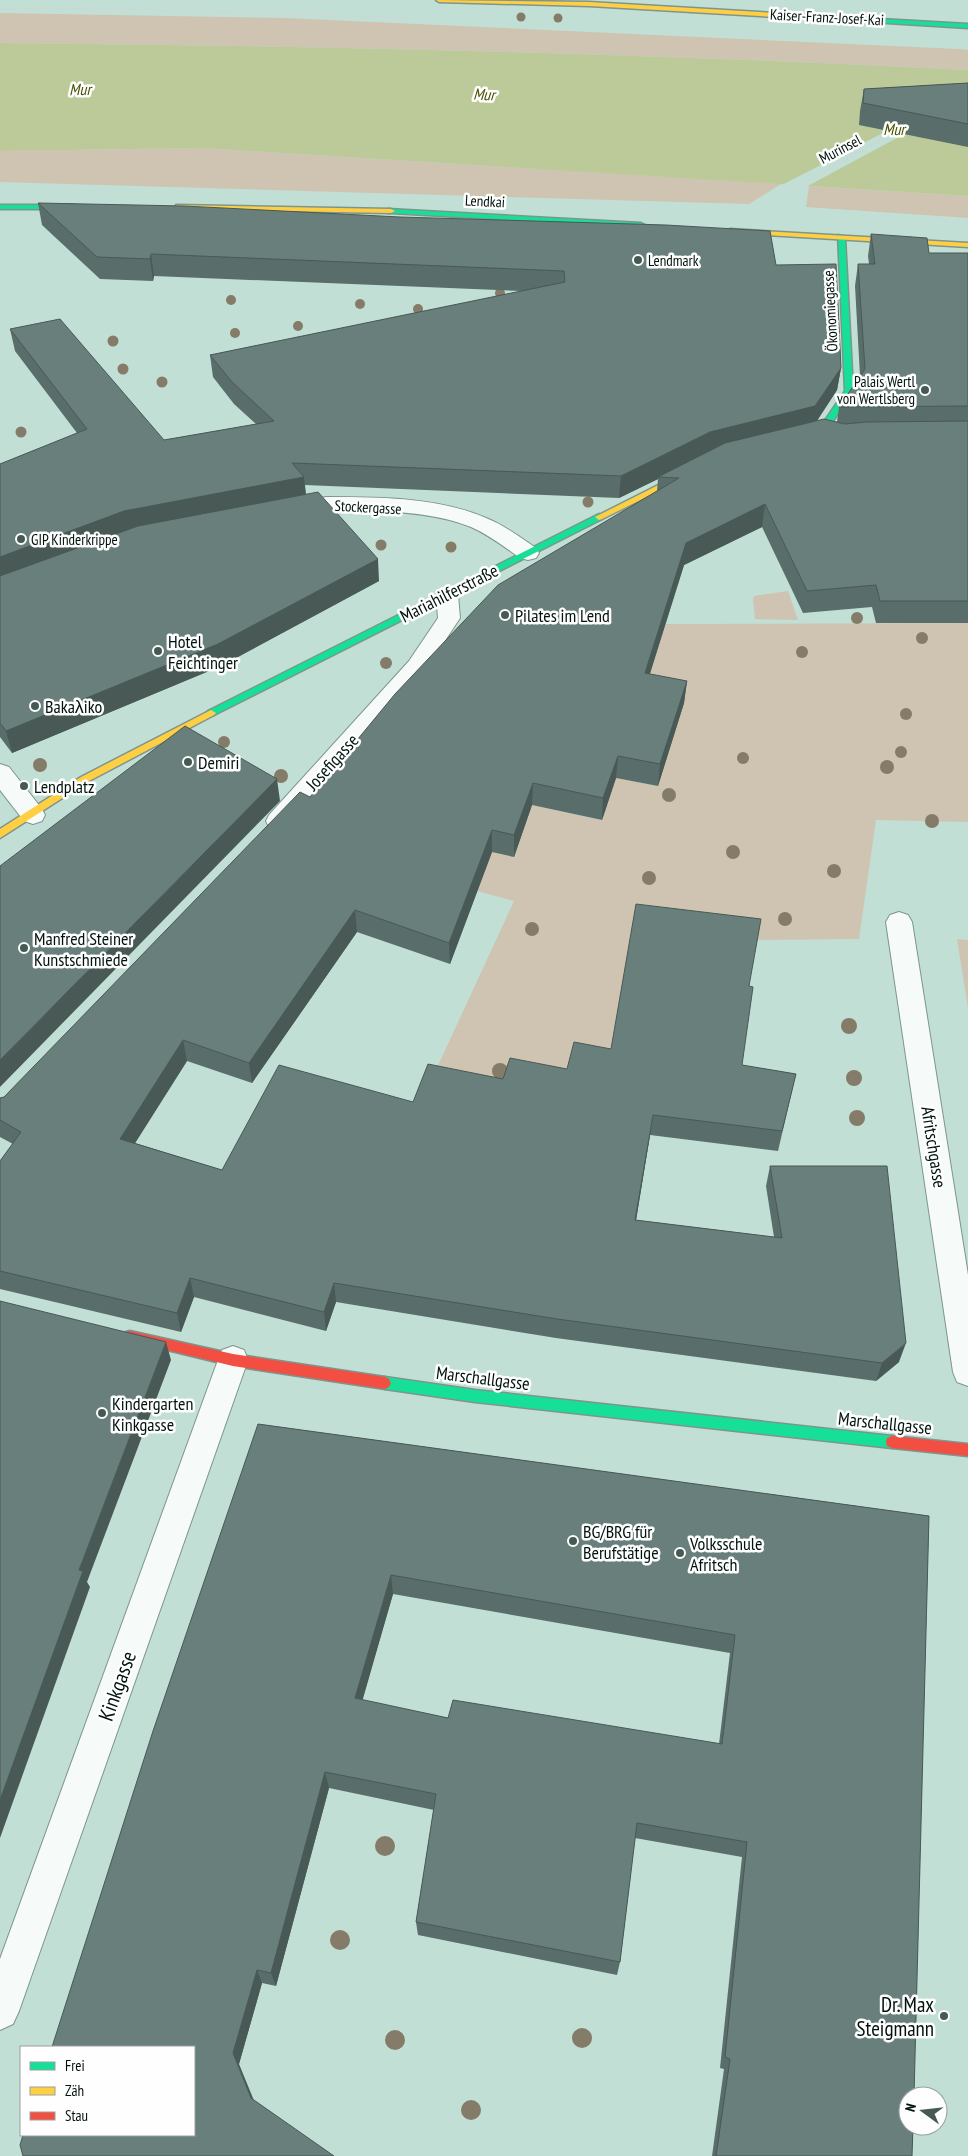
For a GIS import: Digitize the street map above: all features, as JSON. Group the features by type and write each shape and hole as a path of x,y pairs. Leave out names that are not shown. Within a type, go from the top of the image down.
{"street":[{"name":"Kaiser-Franz-Josef-Kai","path":"439,0 589,4 968,26"},
{"path":"0,207 87,207"},
{"name":"Lendkai","path":"165,207 363,209 652,226"},
{"path":"722,230 968,245"},
{"name":"Ökonomiegasse","path":"820,434 849,391 841,237"},
{"path":"791,441 820,434 841,438"},
{"name":"Mariahilferstraße","path":"33,815 85,779 268,684 698,468"},
{"name":"Stockergasse","path":"268,515 325,504 393,507 451,514 481,524 528,553"},
{"name":"Josefigasse","path":"265,835 417,666 449,618 447,595"},
{"path":"0,773 33,815 0,834"},
{"name":"Afritschgasse","path":"899,922 968,1372"},
{"name":"Marschallgasse","path":"120,1333 233,1360 475,1396 968,1450"},
{"name":"Kinkgasse","path":"0,2011 233,1360"}],"path":[{"path":"0,9 140,9 410,18"},
{"name":"Murinsel","path":"779,196 898,131"}],"shaded area":[{"path":"0,13 286,18 959,49 968,50 968,70 484,51 0,43"},
{"path":"201,148 781,184 749,204 0,182 0,151"},
{"path":"809,186 968,196 968,218 806,207"},
{"path":"788,591 798,620 755,619 754,596"},
{"path":"968,623 968,822 876,820 859,939 758,940 609,1070 566,1090 429,1085 514,901 419,875 532,805 601,820 616,778 658,786 643,695 666,624"},
{"path":"957,939 968,940 968,1008"}],"water":[{"name":"Mur","path":"0,43 484,51 968,70 968,196 201,148 0,151"}],"pier":[{"path":"910,119 921,125 804,188 780,186"}],"building":[{"path":"968,83 968,124 863,103 864,89"},
{"path":"38,203 184,206 400,217 666,225 770,231 776,265 836,264 841,368 815,406 710,432 621,476 292,463 304,477 124,511 0,557 0,464 87,429 10,329 60,319 164,440 274,421 232,382 210,355 565,282 564,271 151,254 150,259 97,257"},
{"path":"871,234 927,238 929,253 968,253 968,406 839,407 865,369 858,264 875,264"},
{"path":"824,419 845,424 968,421 968,601 880,601 876,585 807,591 765,504 686,543 645,673 687,681 660,764 618,756 603,798 533,783 514,835 492,830 449,943 355,910 249,1063 183,1040 120,1139 222,1170 279,1065 413,1102 428,1064 503,1079 510,1058 567,1069 574,1042 611,1049 636,904 761,919 749,986 753,987 742,1065 796,1074 782,1131 653,1115 635,1220 782,1238 770,1166 887,1166 906,1343 882,1363 557,1319 334,1283 324,1312 190,1278 177,1313 0,1271 0,1161 21,1132 0,1120 0,1098 4,1097 300,792 310,797 395,694 498,585 679,478 658,477 725,443"},
{"path":"318,492 378,559 218,644 6,731 0,723 0,576 138,526"},
{"path":"185,726 277,779 0,1060 0,866"},
{"path":"0,1301 166,1342 79,1570 83,1571 0,1800"},
{"path":"258,1424 929,1516 914,2086 898,2086 898,2136 913,2136 912,2156 716,2156 730,2059 725,2057 747,1842 637,1823 620,1962 416,1922 436,1794 325,1772 271,1973 257,1970 233,2053 251,2098 334,2156 23,2156 20,2145 23,2136 195,2136 195,2046 52,2046 153,1731","holes":["391,1575 735,1635 722,1744 453,1700 448,1718 355,1698"]}],"traffic: fast":[{"path":"792,16 968,26"},
{"path":"0,207 76,207"},
{"path":"391,211 641,225"},
{"path":"800,439 820,434 849,391 841,237"},
{"path":"211,713 599,517"},
{"path":"385,1383 475,1396 892,1442"}],"traffic: slow":[{"path":"439,0 589,4 792,16"},
{"path":"179,207 391,211"},
{"path":"733,231 968,245"},
{"path":"599,517 690,472"},
{"path":"0,834 85,779 211,713"}],"traffic: jam":[{"path":"130,1336 233,1360 385,1383"},
{"path":"892,1442 968,1450"}],"place":[{"name":"Lendmark","path":"638,260"},
{"name":"Palais Wertl von Wertlsberg","path":"925,390"},
{"name":"GIP Kinderkrippe","path":"21,539"},
{"name":"Pilates im Lend","path":"505,615"},
{"name":"Hotel Feichtinger","path":"158,651"},
{"name":"Bakaλiko","path":"35,706"},
{"name":"Demiri","path":"188,762"},
{"name":"Lendplatz","path":"24,786"},
{"name":"Manfred Steiner Kunstschmiede","path":"24,948"},
{"name":"Kindergarten Kinkgasse","path":"102,1413"},
{"name":"BG/BRG für Berufstätige","path":"573,1541"},
{"name":"Volksschule Afritsch","path":"680,1553"},
{"name":"Dr. Max Steigmann","path":"944,2016"}]}
